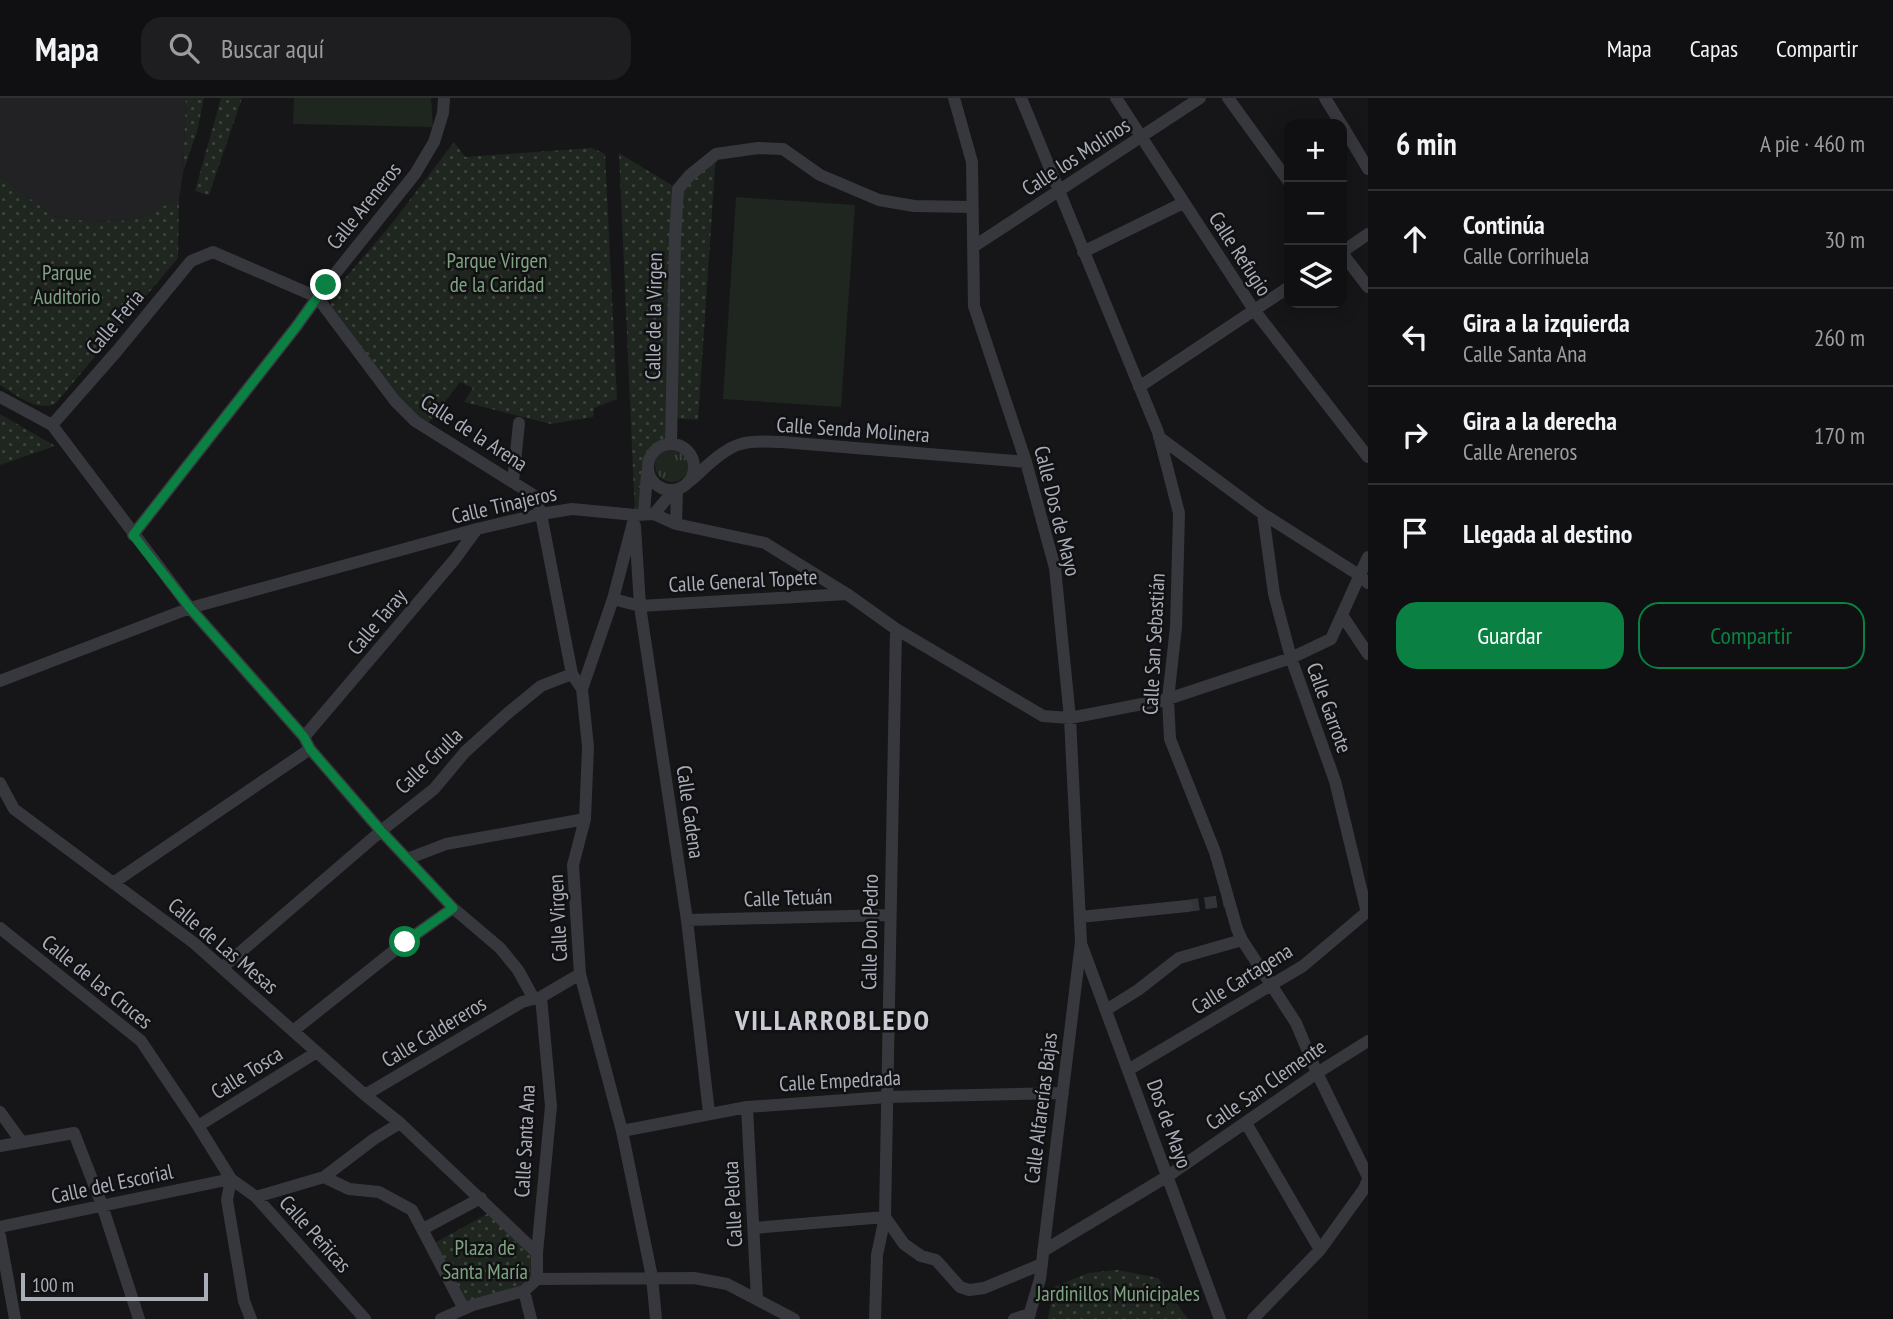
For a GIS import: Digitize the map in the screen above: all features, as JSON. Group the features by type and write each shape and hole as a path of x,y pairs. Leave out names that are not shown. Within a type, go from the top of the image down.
{"street":[{"name":"Calle Areneros","path":"133,535 415,174 434,142 443,113 444,98"},
{"name":"Calle Dos de Mayo","path":"954,98 972,162 974,306 1026,463 1055,568 1070,718 1081,942"},
{"name":"Calle San Sebastián","path":"1021,98 1159,437 1179,513 1176,627 1168,699 1170,739 1215,852 1237,929 1296,1023 1367,1185"},
{"name":"Calle Refugio","path":"1116,98 1254,310 1368,457"},
{"name":"Calle los Molinos","path":"973,247 1200,98"},
{"path":"1228,98 1284,175"},
{"path":"1325,98 1337,119"},
{"path":"1347,135 1368,169"},
{"name":"Calle de la Virgen","path":"671,444 678,189 716,154 758,148 783,149 820,175 879,200 914,206 972,207"},
{"path":"1083,252 1183,202"},
{"path":"1347,249 1368,234"},
{"name":"Calle de la Arena","path":"213,252 317,297 395,401 415,421 535,496 541,514 572,674 582,689"},
{"name":"Calle Feria","path":"52,425 191,261 213,252"},
{"path":"1347,260 1368,287"},
{"path":"1139,387 1284,290"},
{"name":"Calle Santa Ana","path":"0,397 52,425 190,608 381,831 453,908 500,948 518,970 533,999 551,1106 537,1279"},
{"path":"513,482 519,423"},
{"path":"1159,437 1263,514 1364,579"},
{"name":"Calle Senda Molinera","path":"690,481 737,444 747,442 782,442 1026,463"},
{"path":"671,444 683,447 690,453 694,468 690,481 644,515 649,460 654,451 671,444"},
{"path":"648,470 655,485 665,490 676,490"},
{"path":"676,490 676,524"},
{"name":"Calle Tinajeros","path":"1,677 190,608 477,529 572,509 644,515 765,543 847,594 896,629 1043,716 1070,718"},
{"name":"Calle Garrote","path":"1263,514 1274,594 1291,658 1335,781 1367,912"},
{"name":"Calle Virgen","path":"644,515 582,689 588,747 585,819 573,864 580,974 622,1131 652,1277 656,1319"},
{"name":"Calle Cadena","path":"644,515 640,606 687,920 709,1113"},
{"name":"Calle Taray","path":"113,883 307,743 477,529"},
{"path":"1070,718 1168,699 1291,658 1331,639 1364,579 1368,557"},
{"name":"Calle General Topete","path":"613,599 640,606 847,594"},
{"path":"1342,615 1368,654"},
{"name":"Calle Don Pedro","path":"875,1319 877,1255 885,1217 896,629"},
{"name":"Calle Grulla","path":"222,968 381,831 434,789 465,752 541,685 572,674"},
{"name":"Calle de Las Mesas","path":"0,783 7,809 194,943 400,1123"},
{"path":"407,859 446,844 585,819"},
{"path":"1080,917 1187,905"},
{"path":"293,1031 405,942 453,908"},
{"name":"Calle Cartagena","path":"1128,1070 1303,966 1367,912"},
{"name":"Calle Tetuán","path":"687,920 889,915"},
{"name":"Calle de las Cruces","path":"0,928 141,1041 231,1179"},
{"path":"1106,1010 1180,958 1242,940"},
{"name":"Dos de Mayo","path":"1081,942 1220,1319"},
{"name":"Calle Alfarerías Bajas","path":"1029,1317 1040,1279 1081,942"},
{"name":"Calle Caldereros","path":"365,1095 580,974"},
{"name":"Calle San Clemente","path":"885,1217 904,1244 921,1256 936,1260 960,1287 969,1290 984,1288 1043,1257 1368,1041"},
{"name":"Calle Tosca","path":"198,1126 317,1052"},
{"name":"Calle Empedrada","path":"622,1131 747,1107 887,1097 1063,1093"},
{"name":"Calle Pelota","path":"747,1107 757,1299"},
{"path":"0,1112 21,1141"},
{"path":"256,1198 324,1177 400,1123 537,1253"},
{"path":"1246,1123 1320,1250"},
{"path":"0,1146 74,1133 102,1205 139,1319"},
{"path":"324,1177 349,1189 379,1192 412,1210 464,1309"},
{"path":"231,1179 227,1200 244,1301 251,1319"},
{"name":"Calle Peñicas","path":"231,1179 256,1198 366,1319"},
{"name":"Calle del Escorial","path":"0,1227 231,1179"},
{"path":"1253,1319 1320,1250 1367,1185"},
{"path":"423,1229 481,1198"},
{"path":"754,1228 885,1217"},
{"path":"0,1236 15,1319"},
{"path":"441,1319 473,1305 524,1291 537,1279 652,1277 694,1278 727,1284 794,1319"},
{"path":"524,1291 531,1319"},
{"path":"1014,1319 1029,1317"}],"shaded area":[{"path":"0,98 186,98 183,172 179,199 134,220 92,222 53,216 0,176"}],"green space":[{"path":"186,98 204,98 197,132 183,172"},
{"path":"221,98 242,98 209,195 195,191"},
{"path":"294,98 431,98 433,127 293,124"},
{"name":"Parque Virgen de la Caridad","path":"454,142 465,157 592,148 605,154 617,399 594,408 593,417 551,424 464,402 473,388 460,382 428,424 399,401 331,306 330,296 393,222"},
{"path":"619,153 678,189 716,154 698,420 671,418 671,444 658,448 651,456 648,463 644,514 635,515"},
{"name":"Parque Auditorio","path":"0,176 53,216 92,222 134,220 179,199 178,258 55,404 48,406 26,401 0,385"},
{"path":"736,197 855,205 841,407 723,399"},
{"path":"0,414 55,446 0,465"},
{"path":"672,448 684,453 689,465 684,477 672,482 660,477 655,465 660,453"},
{"name":"Plaza de Santa María","path":"494,1210 537,1253 537,1279 524,1291 464,1309 431,1245"},
{"name":"Jardinillos Municipales","path":"1118,1270 1158,1278 1188,1319 1048,1319 1054,1287 1088,1273"}],"tunnel":[{"path":"1187,906 1228,900"}],"district":[{"name":"VILLARROBLEDO","path":"833,1020"}],"route":[{"path":"326,285 133,535 190,608 304,737 310,749 453,908 405,942"}]}
